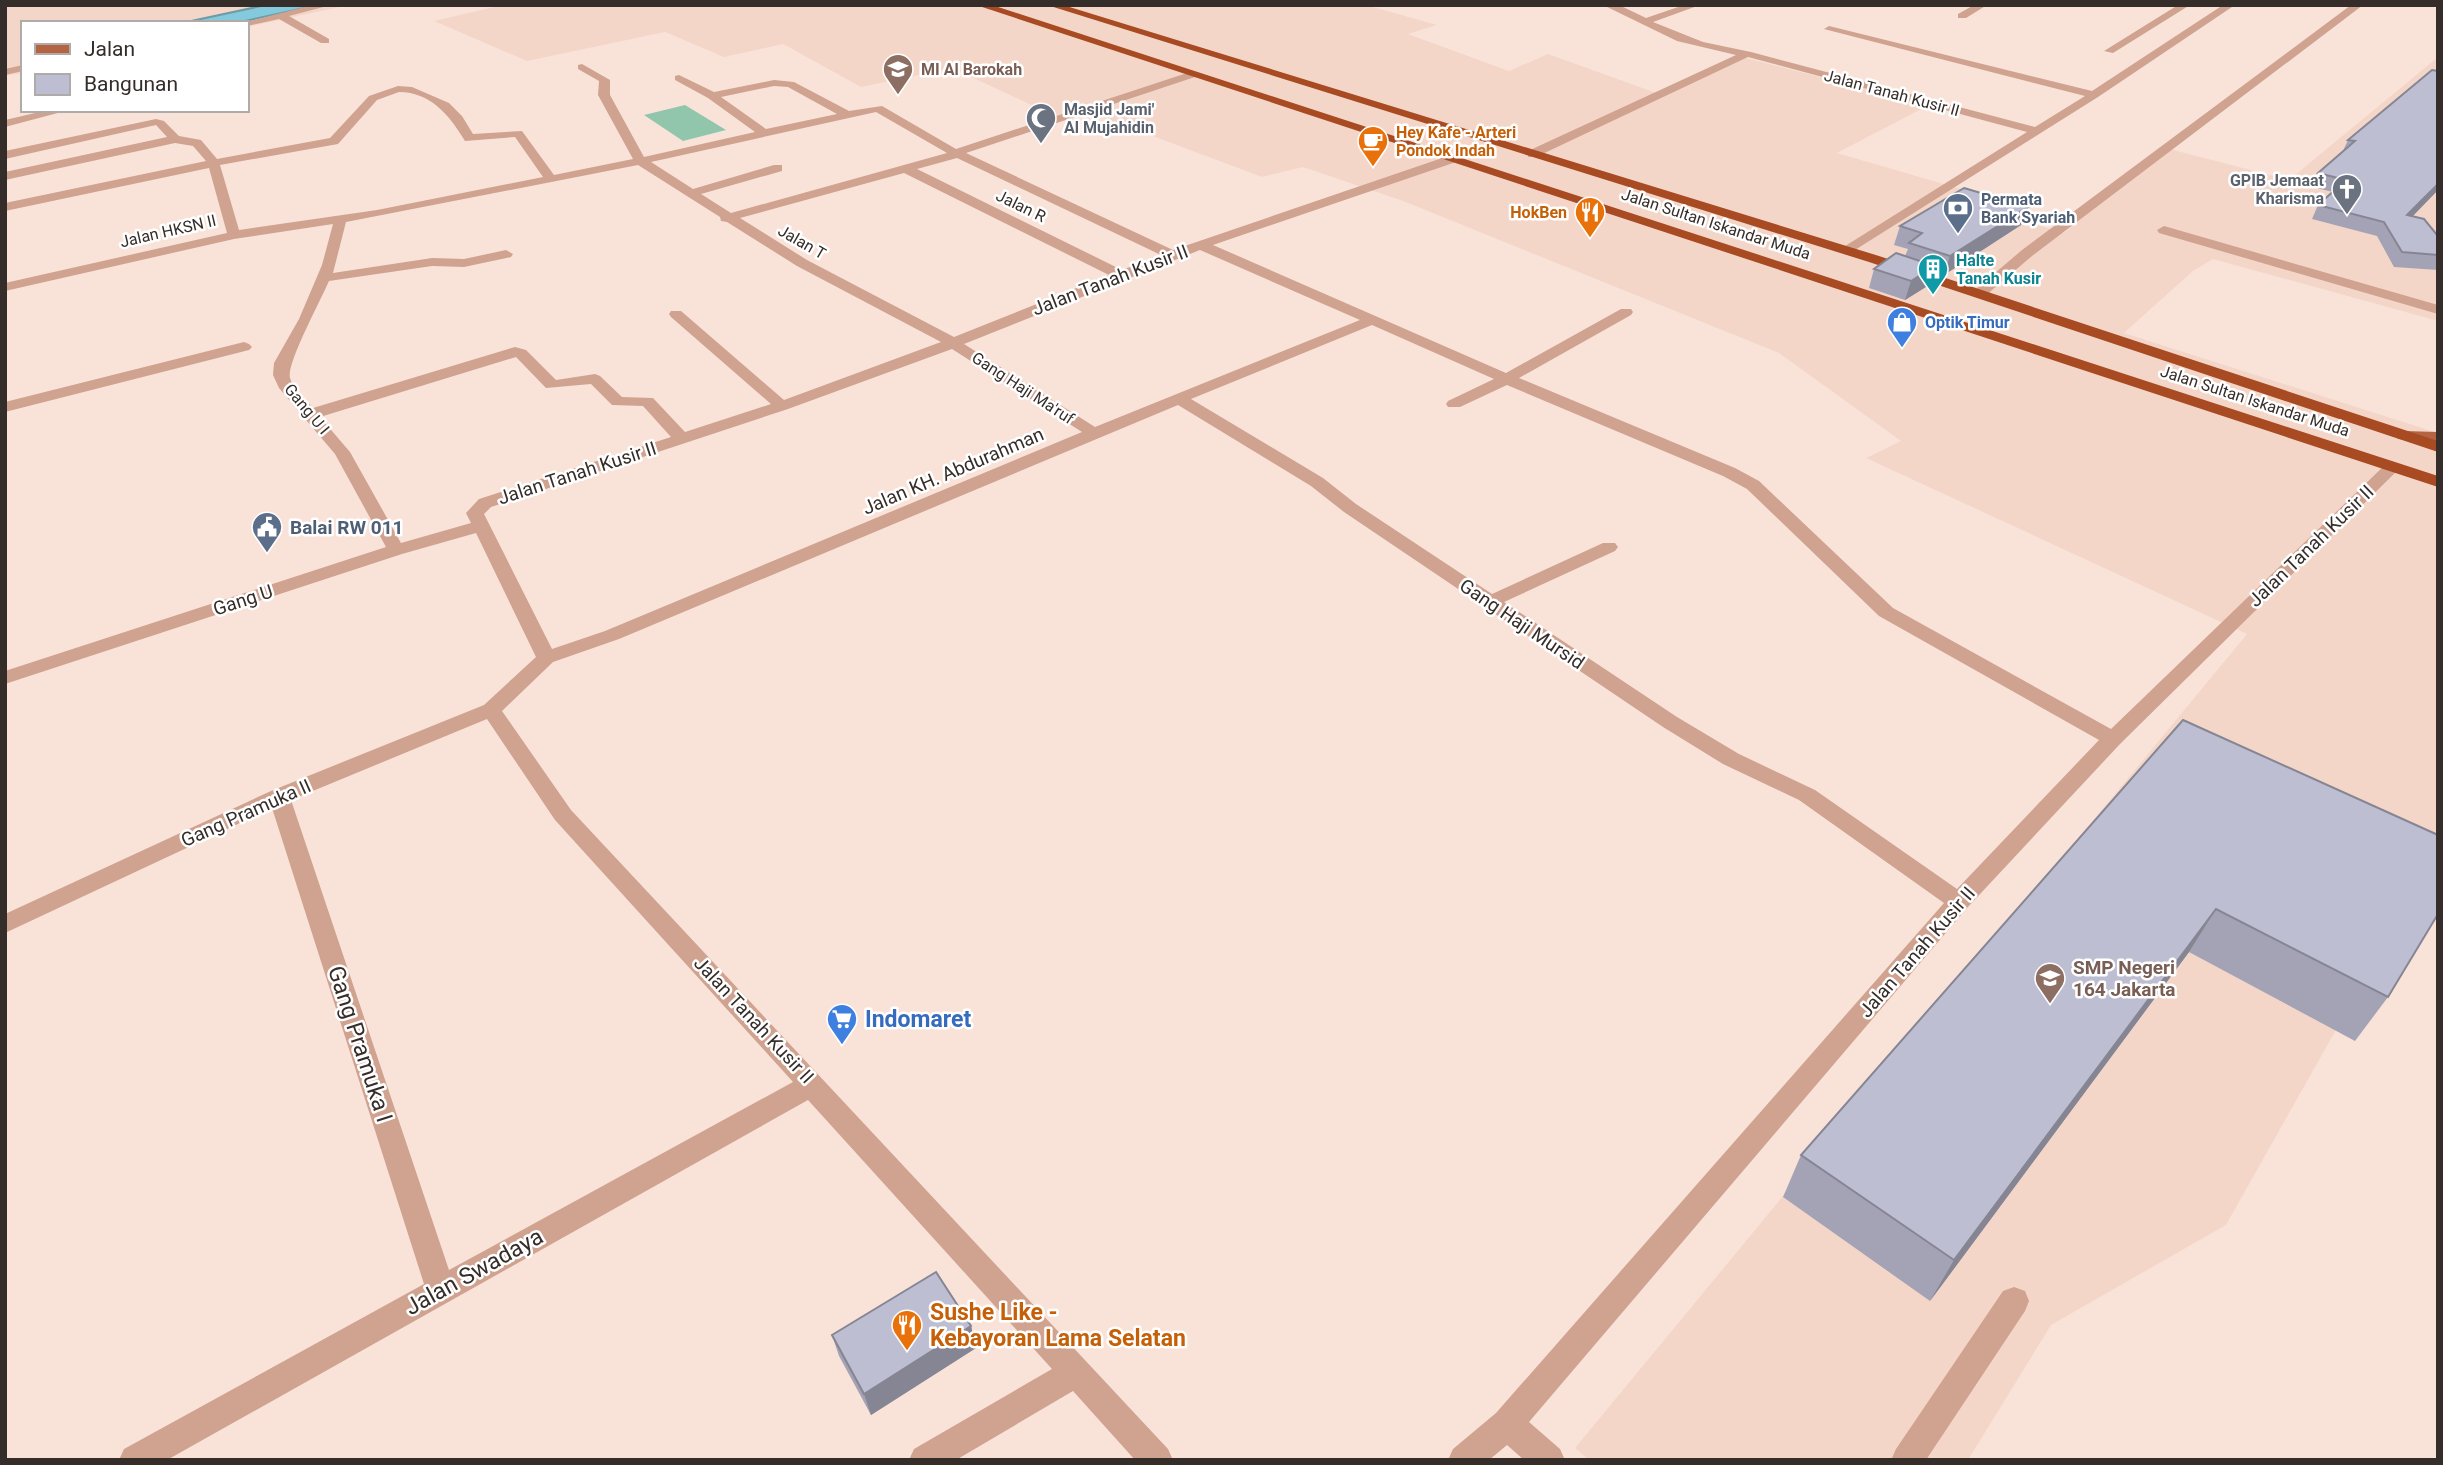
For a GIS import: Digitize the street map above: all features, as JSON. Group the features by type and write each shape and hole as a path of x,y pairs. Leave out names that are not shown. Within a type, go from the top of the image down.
{"highway":[{"name":"Jalan Sultan Iskandar Muda","path":"982,5 2438,482"},
{"name":"Jalan Sultan Iskandar Muda","path":"1052,5 1980,293 2438,447"}],"main road":[{"path":"2404,436 2438,437"}],"street":[{"path":"248,23 326,5"},
{"name":"Jalan Tanah Kusir II","path":"1608,5 1634,13 1642,22 1699,45 1747,54 2036,131"},
{"path":"1642,22 1695,5"},
{"path":"1962,16 1982,5"},
{"path":"2167,5 2216,16"},
{"path":"1847,251 2231,5"},
{"path":"1980,293 2027,253 2358,5"},
{"path":"2109,51 2183,7"},
{"path":"279,15 325,41"},
{"path":"1829,29 2094,95"},
{"path":"1532,154 1747,54"},
{"path":"582,67 605,80 604,95 640,161"},
{"path":"726,218 957,154 1194,74"},
{"path":"679,78 712,96 765,134"},
{"path":"712,96 774,83 790,83 846,114"},
{"path":"5,207 213,163 334,141 373,98 391,91 408,89 435,99 453,111 469,138 518,133 551,179"},
{"name":"Jalan HKSN II","path":"5,287 234,234 340,221 640,161 881,108 957,154 1172,255"},
{"path":"5,124 55,112"},
{"path":"5,155 156,122 176,139"},
{"path":"5,176 176,139 199,144 213,163 234,234"},
{"name":"Jalan Tanah Kusir II","path":"546,658 475,513 485,503 782,406 1201,244 1455,158"},
{"name":"Jalan T","path":"640,161 802,264 953,342"},
{"path":"691,193 778,168"},
{"name":"Jalan R","path":"906,169 1121,275"},
{"name":"Gang U I","path":"340,221 324,278 282,363 281,375 285,385 342,452 396,550"},
{"path":"2164,230 2438,310"},
{"path":"1201,244 1753,485 1886,612 2113,739"},
{"path":"324,278 432,262 464,263 506,254"},
{"path":"1454,404 1507,379 1626,312"},
{"path":"676,314 782,406"},
{"name":"Jalan KH. Abdurahman","path":"546,658 612,635 1094,433 1375,319"},
{"name":"Gang Haji Ma'ruf","path":"953,342 1094,433"},
{"path":"5,407 244,347"},
{"path":"312,414 513,352 521,353 552,385 595,379 618,402 647,401 682,439"},
{"name":"Gang Haji Mursid","path":"1180,399 1317,482 1350,508 1659,715 1731,759 1807,795 1959,902"},
{"name":"Jalan Tanah Kusir II","path":"1464,1460 1507,1424 1959,902 2113,739 2393,467"},
{"name":"Gang U","path":"5,678 396,550 481,526"},
{"path":"1490,602 1609,547"},
{"path":"491,710 546,658"},
{"name":"Jalan Tanah Kusir II","path":"491,710 563,815 1157,1460"},
{"name":"Gang Pramuka II","path":"5,924 279,796 491,710"},
{"name":"Gang Pramuka I","path":"279,796 441,1291"},
{"name":"Jalan Swadaya","path":"135,1460 813,1084"},
{"path":"1907,1460 2014,1301"},
{"path":"925,1460 1076,1372"},
{"path":"1507,1424 1549,1460"}],"shaded area":[{"path":"5,5 349,5 248,27 248,21 21,21 21,73 5,76"},
{"path":"492,5 1366,5 1437,25 1408,34 1509,71 1548,54 1662,95 1746,58 1929,105 1837,153 1961,189 1948,198 2064,233 2166,148 2289,180 2438,57 2438,321 2213,259 2193,271 2124,333 2438,433 2438,849 2226,1225 2051,1325 1968,1460 1589,1460 1575,1448 2247,634 1866,458 1901,441 1779,353 1403,201 1303,167 1262,177 1086,111 1064,120 952,68 861,87 783,44 724,57 665,32 527,61 434,21 494,7"}],"green space":[{"path":"685,105 726,130 683,141 644,115"}],"water":[{"path":"266,5 318,5 245,21 191,21"}],"building":[{"path":"2432,70 2438,71 2438,184 2407,215 2424,219 2438,236 2438,255 2402,252 2384,222 2318,205 2346,180 2318,173 2355,141 2348,140"},
{"path":"1964,188 2028,207 1950,256 1909,243 1922,233 1900,226"},
{"path":"1896,253 1935,266 1911,281 1874,269"},
{"name":"SMP Negeri 164 Jakarta","path":"2183,720 2438,835 2438,914 2388,997 2216,909 1954,1260 1801,1155"},
{"name":"Sushe Like - Kebayoran Lama Selatan","path":"936,1272 971,1326 864,1394 832,1335"}],"place":[{"name":"MI Al Barokah","path":"898,96"},
{"name":"Masjid Jami' Al Mujahidin","path":"1041,145"},
{"name":"Hey Kafe - Arteri Pondok Indah","path":"1373,168"},
{"name":"GPIB Jemaat Kharisma","path":"2347,216"},
{"name":"Permata Bank Syariah","path":"1958,235"},
{"name":"HokBen","path":"1590,239"},
{"name":"Halte Tanah Kusir","path":"1933,296"},
{"name":"Optik Timur","path":"1902,349"},
{"name":"Balai RW 011","path":"267,554"},
{"name":"SMP Negeri 164 Jakarta","path":"2050,1005"},
{"name":"Indomaret","path":"842,1046"},
{"name":"Sushe Like - Kebayoran Lama Selatan","path":"907,1352"}]}
